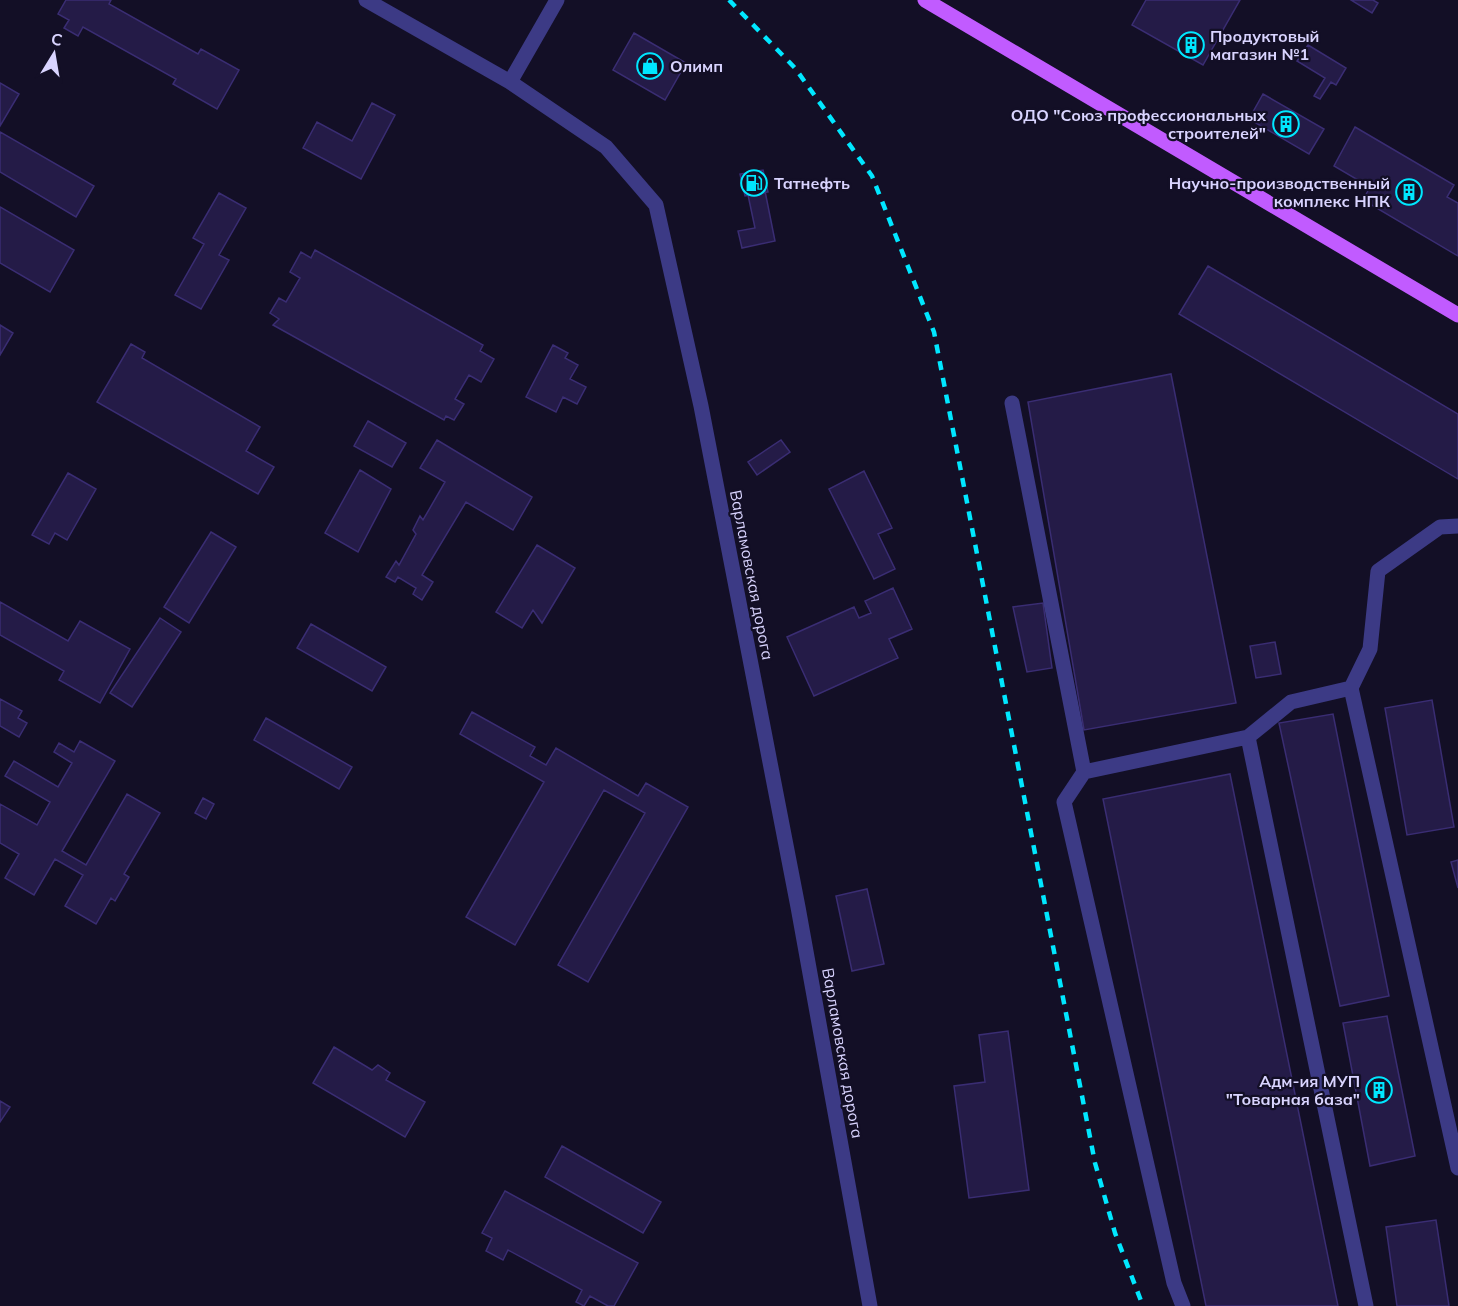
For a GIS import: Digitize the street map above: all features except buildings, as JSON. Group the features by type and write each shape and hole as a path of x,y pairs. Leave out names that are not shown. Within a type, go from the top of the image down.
{"main road":[{"path":"925,0 1458,315"}],"street":[{"name":"Варламовская дорога","path":"366,0 510,82 606,147 656,205 701,405 798,907 870,1306"},
{"path":"510,82 557,0"},
{"path":"1012,403 1084,772"},
{"path":"1458,526 1440,527 1378,571 1370,649 1351,688 1458,1168"},
{"path":"1183,1306 1174,1283 1064,802 1084,772 1248,736 1291,702 1351,688"},
{"path":"1248,736 1366,1306"}],"railway":[{"path":"729,0 795,68 872,176 934,332 1095,1163 1115,1233 1143,1306"}],"place":[{"name":"Продуктовый магазин №1","path":"1191,45"},
{"name":"Олимп","path":"650,66"},
{"name":"ОДО \"Союз профессиональных строителей\"","path":"1286,124"},
{"name":"Татнефть","path":"754,183"},
{"name":"Научно-производственный комплекс НПК","path":"1409,192"},
{"name":"Адм-ия МУП \"Товарная база\"","path":"1379,1090"}]}
